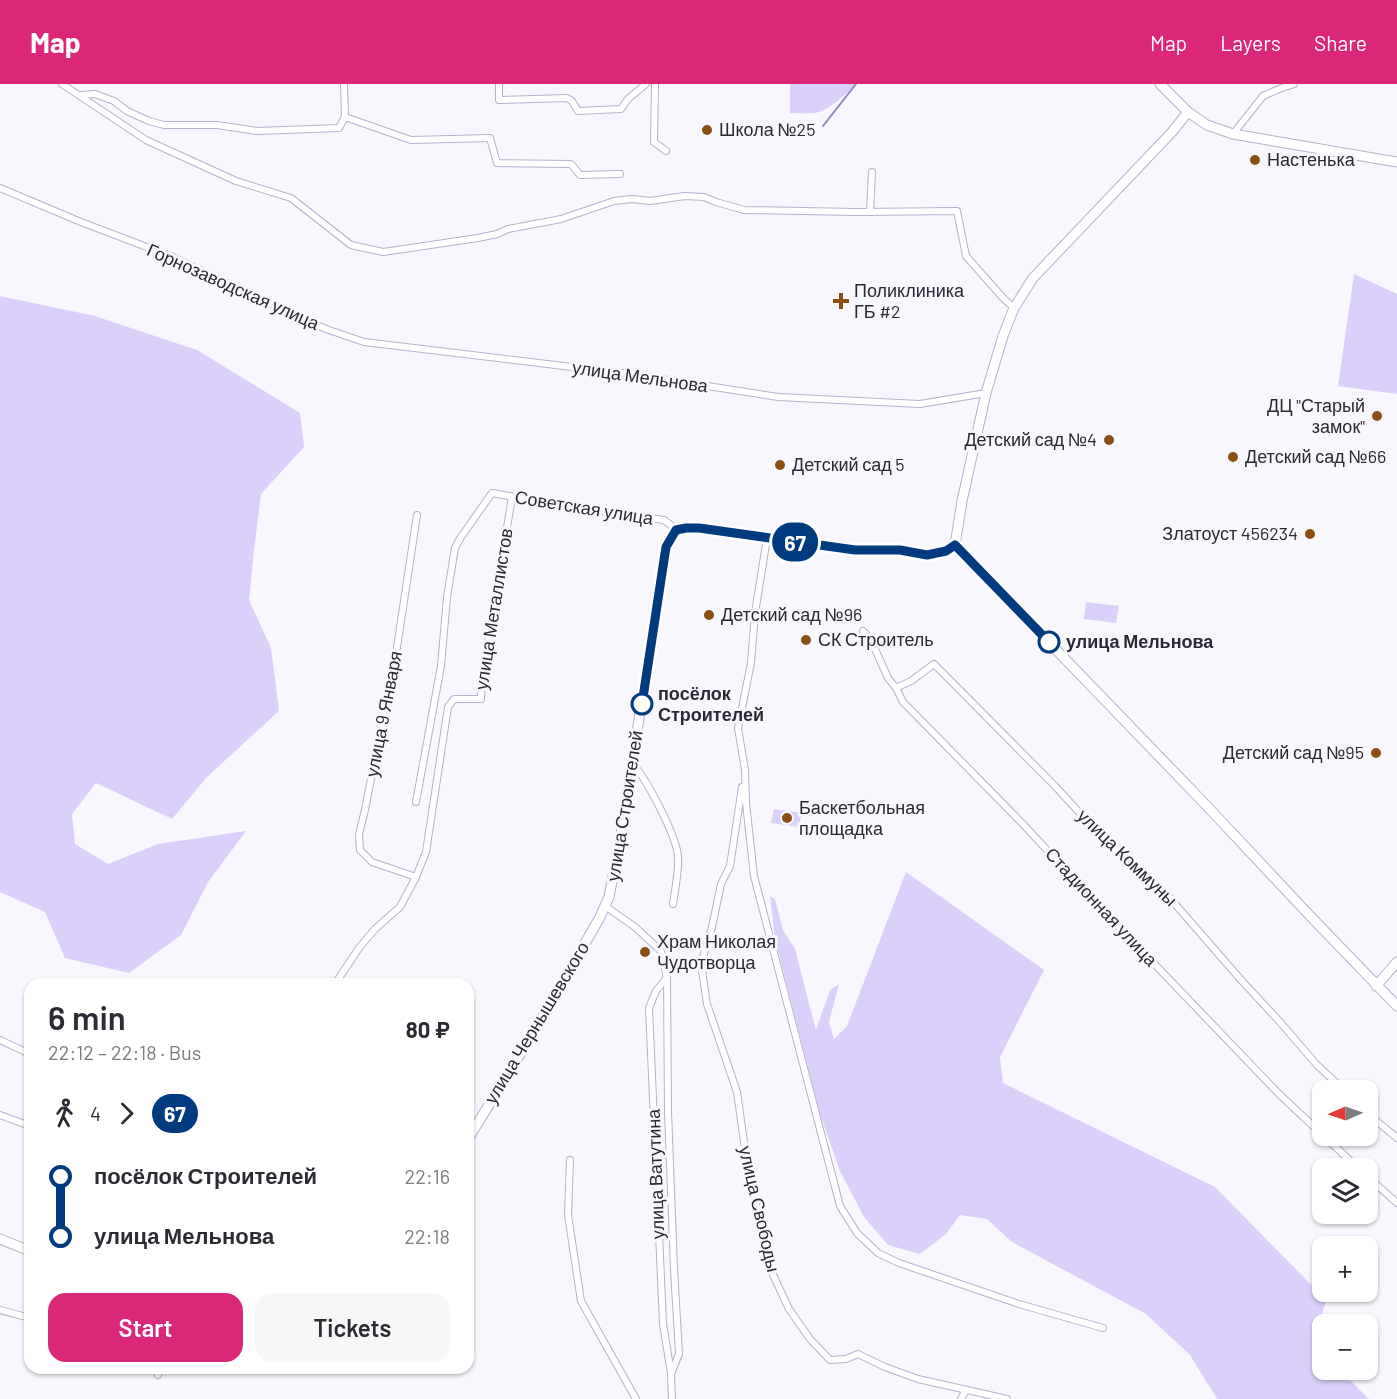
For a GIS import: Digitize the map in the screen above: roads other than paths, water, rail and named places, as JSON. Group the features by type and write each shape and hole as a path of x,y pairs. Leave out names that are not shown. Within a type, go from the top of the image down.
{"main road":[{"path":"1160,84 1188,112 1207,125 1233,134 1397,162"},
{"path":"1188,112 1172,132 1033,278 1014,308 986,393 962,501 955,545 1206,804 1397,1006"},
{"name":"Советская улица","path":"676,530 699,528 855,550 900,550 927,555 946,551 955,545"},
{"name":"улица Строителей","path":"605,906 611,888 633,765 666,547 676,530"},
{"name":"улица Чернышевского","path":"474,1129 527,1043 605,906"},
{"path":"1376,986 1397,962"},
{"path":"0,1239 24,1249"}],"street":[{"path":"62,84 146,140 236,181 291,198 351,245 383,252 497,234 508,229 561,219 614,201 632,199 650,201 685,196 704,197 744,210 957,211 966,256 1014,308"},
{"path":"80,95 95,94 114,101 127,111 149,121 164,125 217,125 256,131 316,129 339,128 345,117 344,84"},
{"path":"499,84 499,100 567,98 572,101 578,111 621,110 628,99 646,84"},
{"path":"655,84 654,142 666,151"},
{"path":"1233,134 1263,96 1294,84"},
{"path":"345,117 411,140 490,138 497,163 571,164 580,175 620,174"},
{"path":"870,212 872,172"},
{"name":"Горнозаводская улица","path":"0,188 173,257 326,329 364,342 474,354"},
{"name":"улица Мельнова","path":"474,354 605,373 624,373 778,397 920,404 986,393"},
{"name":"Советская улица","path":"492,493 664,520 676,530"},
{"name":"улица Металлистов","path":"416,802 441,666 447,597 455,548 460,537 492,493"},
{"name":"улица Металлистов","path":"339,978 375,929 400,907 426,852 448,707 454,699 481,699 482,679 512,497"},
{"name":"улица 9 Января","path":"416,877 372,862 360,850 359,834 394,668 417,515"},
{"path":"767,538 755,613 751,663 738,728 745,770 746,803 754,876 840,1206 857,1233 878,1253 899,1263 1019,1304 1103,1328"},
{"name":"Стадионная улица","path":"863,631 870,638 888,678 903,702 1022,823 1279,1094 1347,1158"},
{"name":"улица Коммуны","path":"896,688 911,681 934,664 1103,838 1168,896 1317,1065 1333,1080"},
{"path":"633,765 644,777 675,842 678,857 673,904"},
{"name":"улица Свободы","path":"745,770 730,866 721,884 701,964 707,1004 737,1092 745,1149 768,1264 789,1309 810,1339 830,1360 846,1359 858,1354 918,1380 1006,1399"},
{"name":"улица Ватутина","path":"605,906 635,927 661,951 667,978 668,1111 679,1354 671,1374"},
{"name":"улица Ватутина","path":"667,978 656,991 649,1008 663,1324 671,1374 672,1399"},
{"path":"0,1040 24,1051"},
{"path":"0,1115 24,1124"},
{"path":"1378,1122 1397,1138"},
{"path":"570,1160 568,1215 581,1301 636,1399"},
{"path":"1378,1186 1397,1203"},
{"path":"0,1310 24,1316"},
{"path":"961,1399 966,1390"}],"waterway":[{"path":"823,126 856,84"}],"place":[{"name":"Школа №25","path":"707,130"},
{"name":"Настенька","path":"1255,160"},
{"name":"Поликлиника ГБ #2","path":"841,301"},
{"name":"ДЦ \"Старый замок\"","path":"1377,416"},
{"name":"Детский сад №4","path":"1109,440"},
{"name":"Детский сад №66","path":"1233,457"},
{"name":"Детский сад 5","path":"780,465"},
{"name":"Златоуст 456234","path":"1310,534"},
{"name":"Детский сад №96","path":"709,615"},
{"name":"СК Строитель","path":"806,640"},
{"name":"улица Мельнова","path":"1049,642"},
{"name":"посёлок Строителей","path":"642,704"},
{"name":"Детский сад №95","path":"1376,753"},
{"name":"Баскетбольная площадка","path":"787,818"},
{"name":"Храм Николая Чудотворца","path":"645,952"}]}
